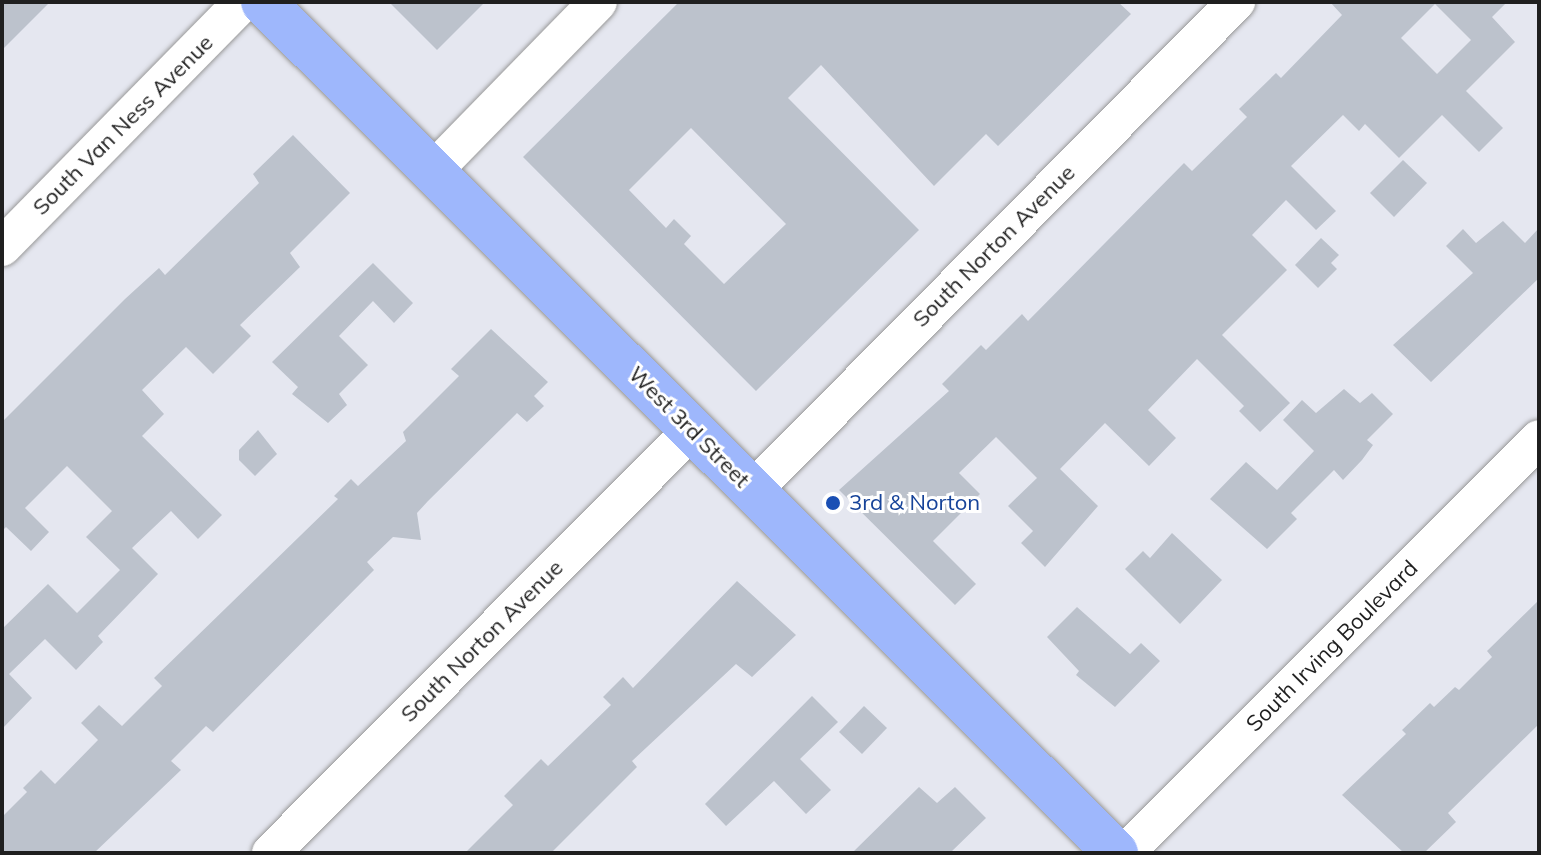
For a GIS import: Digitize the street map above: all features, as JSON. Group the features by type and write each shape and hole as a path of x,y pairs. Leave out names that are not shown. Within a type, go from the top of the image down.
{"main road":[{"name":"West 3rd Street","path":"263,2 1116,853"}],"street":[{"name":"South Van Ness Avenue","path":"2,247 243,2"},
{"path":"433,171 598,2"},
{"name":"South Norton Avenue","path":"753,490 1236,2"},
{"name":"South Norton Avenue","path":"271,853 692,430"},
{"name":"South Irving Boulevard","path":"1125,853 1539,439"}],"building":[{"path":"2,2 50,2 2,50"},
{"path":"389,2 485,2 437,50"},
{"path":"679,2 1118,2 1131,14 998,146 986,134 934,186 821,65 788,98 919,230 756,391 523,157","holes":["691,128 786,224 724,284 684,244 691,236 674,219 666,228 629,190"]},
{"path":"1330,2 1507,2 1492,17 1515,42 1466,91 1503,128 1479,152 1442,115 1399,158 1365,124 1359,131 1343,115 1291,166 1336,211 1316,230 1286,200 1252,235 1287,270 1222,335 1290,403 1260,432 1239,411 1244,406 1197,359 1148,410 1176,438 1149,466 1105,423 1060,469 1098,506 1045,567 1021,543 1033,531 1008,506 1037,478 996,437 959,473 980,494 933,541 976,584 955,605 839,490 949,391 942,384 981,345 986,350 1022,314 1028,321 1184,163 1192,171 1247,117 1239,109 1276,73 1281,78 1342,15","holes":["1435,4 1471,40 1437,74 1401,38"]},
{"path":"293,135 350,193 290,253 300,267 240,325 251,336 213,374 186,347 142,390 164,414 142,436 222,515 198,539 171,511 132,548 158,574 98,636 103,642 76,670 45,639 9,674 32,698 2,729 2,629 48,584 77,613 120,570 86,537 112,511 67,466 25,508 49,532 31,551 6,527 2,531 2,422 125,299 159,268 165,275 259,183 253,174"},
{"path":"1403,160 1427,183 1394,217 1370,193"},
{"path":"1503,221 1525,243 1539,228 1539,278 1431,382 1393,345 1473,273 1446,246 1463,229 1476,243"},
{"path":"1321,238 1339,255 1331,263 1337,269 1318,288 1295,265"},
{"path":"373,263 413,303 394,323 373,301 339,336 368,365 339,394 347,405 328,423 292,394 298,387 272,362"},
{"path":"491,329 548,382 534,396 544,406 527,422 517,413 428,501 417,513 421,540 393,537 367,562 374,570 213,732 206,726 171,761 181,770 94,853 2,853 2,817 27,792 23,788 41,770 55,784 98,740 81,723 99,705 122,726 162,686 154,678 338,499 334,496 351,479 358,486 406,441 403,432 459,376 451,369"},
{"path":"1344,389 1360,403 1372,393 1393,414 1367,440 1373,445 1362,460 1343,480 1334,470 1291,513 1297,519 1267,549 1210,499 1246,462 1277,490 1314,451 1283,420 1302,400 1316,413"},
{"path":"258,430 277,454 255,476 239,460 239,450"},
{"path":"1172,533 1222,580 1180,624 1125,569 1143,551 1150,558"},
{"path":"737,581 796,635 752,677 736,664 632,761 637,767 551,853 465,853 513,805 504,796 541,759 548,766 611,705 603,697 623,677 633,688"},
{"path":"1539,600 1539,724 1448,813 1456,822 1424,853 1404,853 1342,795 1406,734 1402,730 1430,703 1434,707 1455,687 1459,690 1492,657 1487,651"},
{"path":"1077,607 1130,654 1141,643 1160,661 1115,707 1076,675 1079,671 1047,637"},
{"path":"812,696 838,722 800,759 831,790 806,814 774,781 726,826 705,804"},
{"path":"864,706 887,728 862,754 839,732"},
{"path":"919,787 937,803 955,787 986,818 950,853 852,853"}],"place":[{"name":"3rd & Norton","path":"833,503"}]}
